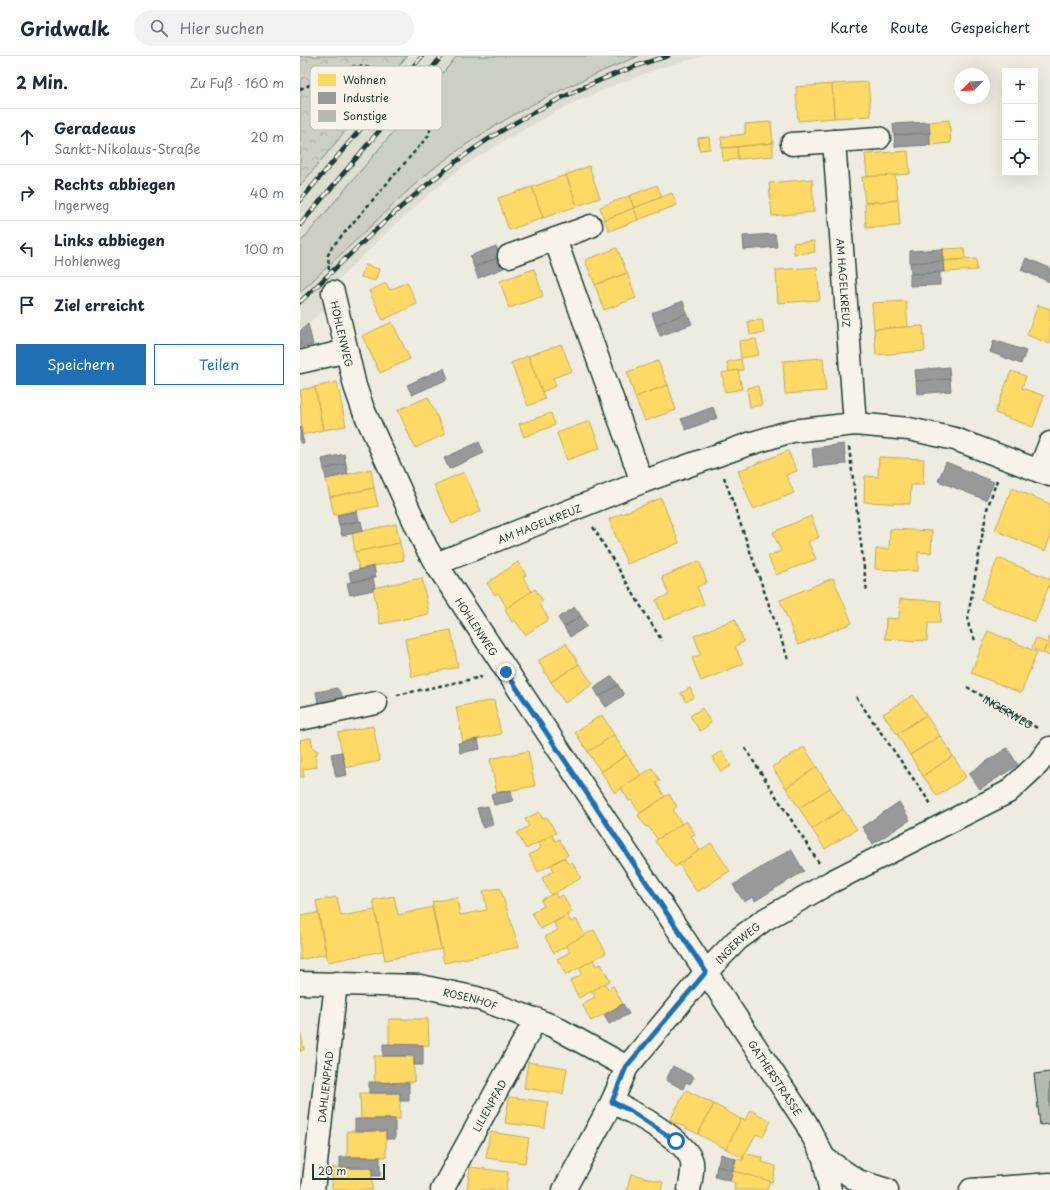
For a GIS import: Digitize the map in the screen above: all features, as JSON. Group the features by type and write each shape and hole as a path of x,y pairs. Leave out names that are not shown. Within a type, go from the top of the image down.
{"street":[{"path":"792,144 879,138"},
{"name":"AM HAGELKREUZ","path":"834,141 851,425"},
{"path":"509,256 591,226"},
{"path":"555,239 642,482"},
{"name":"HOHLENWEG","path":"331,283 347,351 363,409 426,547 506,672 706,972"},
{"path":"300,362 347,351"},
{"name":"AM HAGELKREUZ","path":"436,564 642,482 749,444 792,431 851,425 909,429 955,439 1006,457 1044,473 1050,443"},
{"path":"300,719 376,703"},
{"name":"INGERWEG","path":"564,1190 612,1102 626,1067 706,972 737,940 764,920 831,882 1008,792 1038,764 1047,740"},
{"name":"GATHERSTRASSE","path":"706,972 806,1122 824,1158 830,1190"},
{"name":"ROSENHOF","path":"300,983 420,986 477,998 553,1026 626,1067"},
{"name":"DAHLIENPFAD","path":"313,1190 336,983"},
{"name":"LILIENPFAD","path":"442,1190 536,1019"},
{"path":"612,1102 629,1110 676,1141 685,1150 692,1162 692,1177 689,1190"},
{"path":"824,1158 858,1181 886,1190"},
{"path":"971,1190 1050,1184"}],"path":[{"path":"300,89 310,85"},
{"path":"331,283 328,255 332,247 429,135 431,130"},
{"path":"851,425 867,592"},
{"path":"717,455 788,659"},
{"path":"975,640 969,627 968,616 987,509 1006,457"},
{"path":"580,506 662,641"},
{"path":"376,703 382,698 506,672"},
{"name":"INGERWEG","path":"967,687 1047,740"},
{"path":"856,697 945,824"},
{"path":"745,748 831,882"}],"shaded area":[{"path":"407,56 457,56 442,74 442,66 399,66"},
{"path":"639,56 703,56 657,69 610,87 557,111 505,140 464,166 434,190 389,230 334,284 334,300 300,331 300,292 426,175 453,154 502,122 594,74"},
{"path":"346,130 395,130 300,243 300,186"}],"green space":[{"path":"300,56 407,56 399,66 310,66 310,130 346,130 300,186"},
{"path":"457,56 639,56 543,99 474,139 421,179 300,292 300,243 395,130 442,130 442,74"}],"building: Wohnen":[{"path":"868,82 871,116 834,118 832,84"},
{"path":"832,84 834,118 798,121 796,87"},
{"path":"949,120 951,143 930,145 929,122"},
{"path":"771,122 773,143 722,148 721,137 745,134 745,124"},
{"path":"709,137 710,149 699,150 698,138"},
{"path":"773,143 773,156 738,159 737,147"},
{"path":"737,147 738,159 723,161 722,148"},
{"path":"908,151 910,174 867,177 865,154"},
{"path":"589,166 600,198 577,206 566,175"},
{"path":"566,175 577,206 543,218 532,187"},
{"path":"895,175 898,200 865,203 862,177"},
{"path":"812,179 814,212 772,216 769,183"},
{"path":"657,185 662,197 634,208 629,196"},
{"path":"532,187 543,218 509,230 498,198"},
{"path":"672,193 677,205 638,220 634,208"},
{"path":"629,196 634,208 604,220 600,207"},
{"path":"898,200 900,226 866,228 865,203"},
{"path":"634,208 638,220 609,231 604,220"},
{"path":"814,241 815,252 794,254 793,243"},
{"path":"617,248 627,273 595,285 585,260"},
{"path":"964,248 965,259 943,261 943,249"},
{"path":"976,259 977,270 944,272 943,261"},
{"path":"365,265 379,269 375,281 361,277"},
{"path":"817,267 820,300 778,303 776,270"},
{"path":"534,269 543,296 509,308 500,281"},
{"path":"627,273 636,298 604,310 595,285"},
{"path":"407,282 417,304 383,320 369,291 386,283 390,290"},
{"path":"906,301 908,327 874,329 872,303"},
{"path":"1038,305 1050,309 1050,344 1027,335"},
{"path":"762,320 764,333 750,335 748,321"},
{"path":"392,322 410,359 380,373 362,336"},
{"path":"923,326 925,351 876,355 874,329"},
{"path":"756,339 759,355 741,358 739,341"},
{"path":"561,344 572,371 553,378 556,386 542,392 528,356"},
{"path":"528,356 545,399 528,406 511,363"},
{"path":"823,358 826,391 785,394 783,361"},
{"path":"741,359 743,370 729,372 727,362"},
{"path":"658,361 668,385 635,397 627,372"},
{"path":"738,370 742,389 725,392 722,373"},
{"path":"1011,371 1026,376 1022,388 1044,396 1033,427 995,413"},
{"path":"337,382 346,426 323,430 315,387"},
{"path":"668,385 676,410 645,421 635,397"},
{"path":"758,386 762,405 750,407 747,388"},
{"path":"315,387 323,430 302,435 300,390"},
{"path":"428,397 445,434 415,448 398,410"},
{"path":"551,413 555,425 524,437 519,424"},
{"path":"590,421 600,448 567,460 557,433"},
{"path":"788,451 797,471 786,475 794,493 753,509 738,471"},
{"path":"879,457 924,459 923,485 911,485 910,504 864,502 865,476 878,477"},
{"path":"371,469 374,488 330,497 326,479"},
{"path":"464,472 481,511 452,524 434,485"},
{"path":"374,488 378,506 334,515 330,497"},
{"path":"1012,488 1050,504 1050,538 1045,551 995,530"},
{"path":"661,498 679,543 627,564 609,519"},
{"path":"811,516 819,537 808,542 816,559 776,575 768,556 781,551 773,532"},
{"path":"396,524 400,543 355,552 352,533"},
{"path":"890,529 932,531 931,553 918,552 918,571 875,569 876,549 889,549"},
{"path":"400,543 404,560 359,569 355,552"},
{"path":"998,558 1050,579 1050,583 1035,622 981,600"},
{"path":"699,561 707,582 697,587 704,604 664,620 656,600 669,595 662,577"},
{"path":"518,562 526,575 523,577 532,592 507,608 498,593 495,595 487,583"},
{"path":"422,578 429,614 380,624 373,588"},
{"path":"833,578 852,623 798,645 780,600"},
{"path":"535,589 543,601 539,604 549,619 525,635 515,620 512,622 505,609"},
{"path":"900,599 941,601 940,623 928,623 927,641 885,639 886,618 899,619"},
{"path":"735,619 744,642 735,646 743,664 701,681 692,658 701,654 694,636"},
{"path":"451,630 458,667 412,677 405,639"},
{"path":"988,631 1037,652 1021,693 971,673"},
{"path":"1050,635 1050,656 1043,653"},
{"path":"1036,638 1047,643 1043,653 1032,648"},
{"path":"566,643 579,664 551,682 538,661"},
{"path":"579,664 593,684 565,703 551,682"},
{"path":"690,688 694,697 686,702 681,693"},
{"path":"913,695 926,715 897,734 883,714"},
{"path":"494,700 501,734 463,742 456,707"},
{"path":"702,708 711,723 700,731 690,716"},
{"path":"602,715 614,735 588,752 575,732"},
{"path":"926,715 940,736 910,755 897,734"},
{"path":"373,726 380,761 345,768 338,733"},
{"path":"614,735 627,755 601,772 588,752"},
{"path":"940,736 953,756 923,776 910,755"},
{"path":"311,738 313,748 318,751 315,757 317,767 303,769 304,777 300,777 300,740"},
{"path":"804,747 817,767 786,788 772,767"},
{"path":"528,751 535,786 497,793 490,759"},
{"path":"722,751 731,766 721,772 712,757"},
{"path":"627,755 641,775 615,793 601,772"},
{"path":"953,756 966,777 937,796 923,776"},
{"path":"817,767 830,788 799,808 786,788"},
{"path":"652,768 660,781 656,783 665,797 640,813 631,800 629,801 621,788"},
{"path":"830,788 843,809 812,829 799,808"},
{"path":"669,794 677,807 673,810 682,824 658,840 648,826 646,827 638,815"},
{"path":"843,809 857,829 825,849 812,829"},
{"path":"539,812 543,819 547,817 556,833 526,849 517,833 529,826 525,819"},
{"path":"686,821 695,834 691,836 700,851 675,867 655,841"},
{"path":"552,835 555,841 559,839 568,855 538,872 529,855 541,848 538,843"},
{"path":"711,843 730,871 697,892 679,864"},
{"path":"564,858 568,864 572,862 581,878 551,895 542,878 554,871 551,865"},
{"path":"500,888 519,947 444,963 432,902 457,897 460,915 487,910 483,891"},
{"path":"555,893 557,898 563,895 572,912 541,929 532,913 544,906 541,900"},
{"path":"394,896 398,915 432,907 441,949 385,960 373,900"},
{"path":"337,897 341,916 375,910 383,951 328,962 316,901"},
{"path":"318,913 326,954 300,960 300,916"},
{"path":"567,915 571,922 576,919 585,935 554,953 545,937 558,930 554,923"},
{"path":"594,930 606,953 566,975 557,959 570,952 566,945"},
{"path":"593,960 596,966 601,964 610,981 579,998 570,981 582,974 579,968"},
{"path":"605,983 608,989 613,986 623,1004 591,1021 582,1004 595,997 592,991"},
{"path":"389,1019 428,1019 429,1045 389,1045"},
{"path":"300,1030 304,1050 300,1051"},
{"path":"374,1056 414,1056 414,1082 375,1083"},
{"path":"528,1062 567,1068 563,1094 524,1088"},
{"path":"686,1090 714,1104 698,1134 670,1120"},
{"path":"360,1093 400,1093 400,1119 361,1119"},
{"path":"509,1097 548,1102 545,1128 505,1123"},
{"path":"714,1104 741,1119 726,1149 698,1134"},
{"path":"750,1110 771,1121 763,1137 756,1134 743,1158 726,1149 741,1119 745,1120"},
{"path":"347,1131 386,1131 386,1157 347,1157"},
{"path":"490,1132 529,1138 525,1163 486,1158"},
{"path":"745,1153 763,1158 762,1162 776,1166 772,1182 733,1171 736,1159 743,1160"},
{"path":"470,1167 508,1172 506,1190 467,1190"},
{"path":"332,1168 372,1168 372,1190 332,1190"},
{"path":"733,1171 770,1181 767,1190 734,1190 735,1183 730,1181"},
{"path":"631,1174 663,1182 661,1190 627,1190"}],"building: Industrie":[{"path":"929,122 930,133 894,135 893,124"},
{"path":"930,133 930,145 895,147 894,135"},
{"path":"775,234 777,247 744,250 743,236"},
{"path":"496,246 500,257 474,267 470,256"},
{"path":"943,249 943,261 910,263 910,251"},
{"path":"500,257 504,268 478,278 474,267"},
{"path":"1026,258 1050,268 1050,282 1021,270"},
{"path":"943,261 944,272 911,274 910,263"},
{"path":"940,273 940,285 910,286 910,274"},
{"path":"683,301 687,313 656,325 652,313"},
{"path":"687,313 692,324 660,336 656,325"},
{"path":"308,324 313,345 300,348 300,331"},
{"path":"994,340 1026,351 1021,364 990,352"},
{"path":"949,367 950,379 916,381 915,370"},
{"path":"444,368 448,379 412,395 407,385"},
{"path":"950,379 951,391 917,394 916,381"},
{"path":"713,407 717,418 686,430 681,419"},
{"path":"300,427 304,443 300,443"},
{"path":"479,442 484,453 449,469 444,458"},
{"path":"844,444 846,464 814,467 812,448"},
{"path":"344,454 346,464 324,469 322,459"},
{"path":"946,462 994,482 986,500 938,481"},
{"path":"346,464 348,474 326,479 324,469"},
{"path":"357,511 359,521 339,525 337,515"},
{"path":"361,521 363,531 342,536 339,525"},
{"path":"374,566 376,577 351,582 349,572"},
{"path":"373,578 375,588 373,588 373,590 350,595 347,583"},
{"path":"575,607 581,616 564,627 558,618"},
{"path":"581,616 587,626 570,637 564,627"},
{"path":"612,676 618,685 599,697 594,688"},
{"path":"618,685 624,695 606,707 599,697"},
{"path":"337,688 344,698 318,703 316,692"},
{"path":"478,739 480,749 460,753 458,743"},
{"path":"1007,748 1018,765 980,789 969,773"},
{"path":"342,752 347,775 336,777 331,754"},
{"path":"511,790 513,801 494,805 491,794"},
{"path":"899,802 910,820 873,844 862,827"},
{"path":"488,806 493,825 483,828 477,808"},
{"path":"791,849 804,871 755,901 753,897 744,902 733,885"},
{"path":"623,1004 629,1014 609,1024 604,1015"},
{"path":"383,1044 423,1045 423,1065 414,1065 414,1056 383,1056"},
{"path":"673,1066 694,1077 690,1084 686,1082 683,1089 666,1080"},
{"path":"369,1082 409,1083 409,1101 400,1101 400,1093 369,1093"},
{"path":"355,1119 395,1119 395,1139 386,1139 386,1131 355,1131"},
{"path":"721,1154 736,1159 733,1171 717,1166"},
{"path":"340,1157 380,1157 380,1176 372,1176 372,1168 340,1168"},
{"path":"717,1166 733,1171 730,1181 715,1177"}],"building: Sonstige":[{"path":"1050,1072 1050,1124 1040,1125 1034,1074"}],"railway":[{"path":"414,66 422,56"},
{"path":"434,66 442,56"},
{"path":"300,302 416,194 436,177 480,145 504,129 586,86 614,74 668,56"},
{"path":"300,201 360,130"},
{"path":"300,225 380,130"}],"route":[{"path":"506,672 706,972 626,1067 612,1102 629,1110 676,1141"}]}
